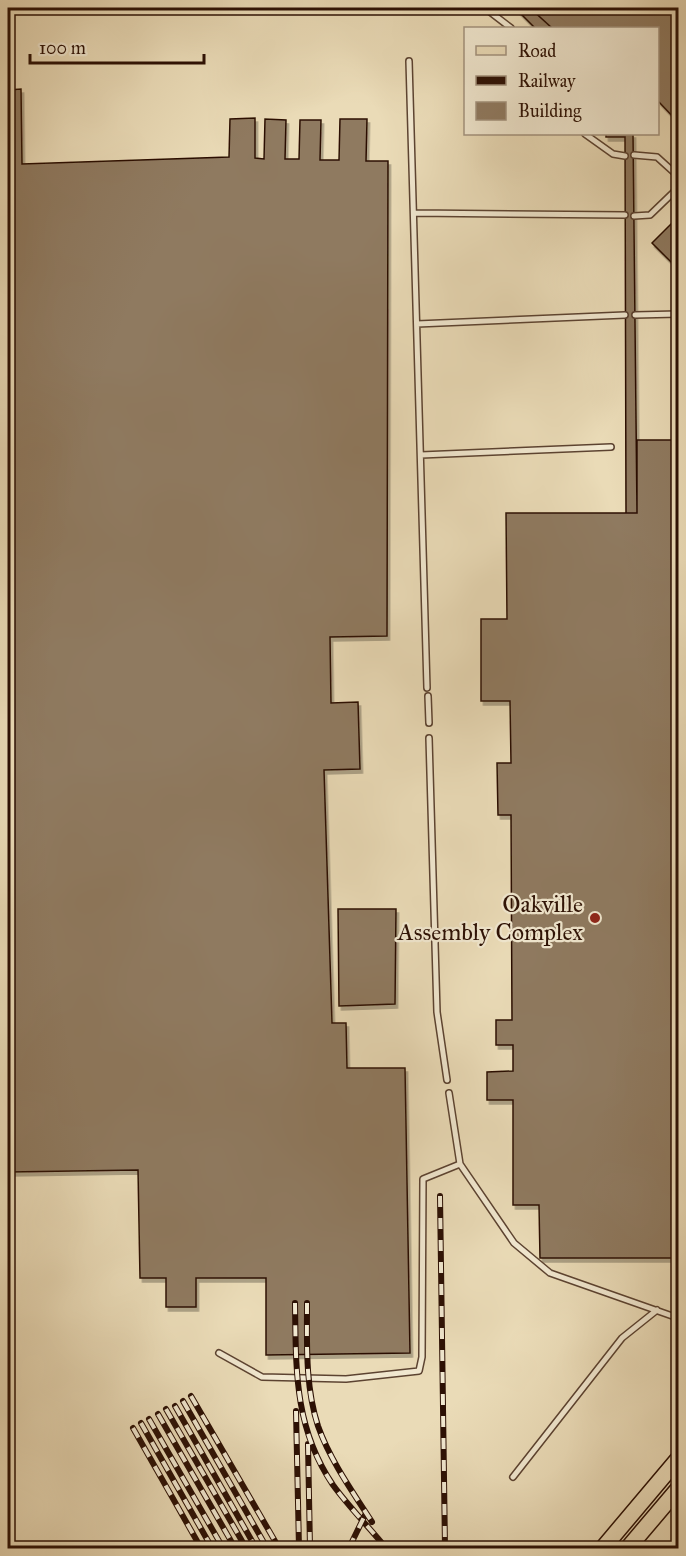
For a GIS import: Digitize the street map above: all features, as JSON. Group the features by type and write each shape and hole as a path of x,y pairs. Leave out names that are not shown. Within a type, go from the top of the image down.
{"main road":[{"path":"603,1548 678,1459"},
{"path":"628,1548 678,1490"}],"lane":[{"path":"485,8 510,27"},
{"path":"409,61 427,688"},
{"path":"586,135 613,154 625,156"},
{"path":"634,155 657,157 678,176"},
{"path":"634,216 650,215 678,188"},
{"path":"414,213 625,215"},
{"path":"635,315 678,314"},
{"path":"417,324 625,315"},
{"path":"422,455 612,447"},
{"path":"428,696 429,723"},
{"path":"429,738 437,1012 447,1080"},
{"path":"449,1093 460,1164 514,1243 550,1273 678,1318"},
{"path":"219,1353 262,1377 346,1379 419,1371 422,1357 423,1179 460,1164"},
{"path":"513,1477 622,1338 657,1310"}],"building":[{"path":"515,8 530,8 551,27 534,27"},
{"path":"530,8 678,8 678,122 659,102 659,27 551,27"},
{"path":"21,89 22,164 229,157 230,119 255,118 255,158 264,159 265,119 286,120 285,159 299,159 300,120 321,120 320,160 339,160 340,119 367,119 366,161 388,161 387,636 330,637 331,703 358,702 360,769 324,770 332,1023 346,1023 347,1068 405,1068 410,1353 266,1355 266,1278 196,1278 196,1307 166,1307 166,1278 140,1278 138,1170 8,1172 8,90"},
{"path":"606,135 633,135 637,513 626,513 625,137 606,137"},
{"path":"671,224 678,231 678,256 672,263 652,243"},
{"name":"Oakville Assembly Complex","path":"637,440 678,440 678,1229 672,1229 672,1258 540,1258 539,1205 513,1205 513,1100 487,1100 487,1072 513,1071 513,1045 496,1045 496,1020 512,1020 511,815 498,815 497,763 511,763 510,701 481,701 481,619 507,619 506,513 637,513"},
{"path":"338,909 396,909 395,1004 339,1006"}],"railway":[{"path":"440,1196 445,1548"},
{"path":"295,1303 297,1374 304,1419 311,1441 333,1485 386,1548"},
{"path":"307,1303 309,1380 318,1426 335,1463 372,1522"},
{"path":"191,1396 279,1548"},
{"path":"183,1401 267,1548"},
{"path":"175,1406 256,1548"},
{"path":"166,1409 246,1548"},
{"path":"296,1411 299,1548"},
{"path":"158,1414 235,1548"},
{"path":"149,1419 223,1548"},
{"path":"141,1423 212,1548"},
{"path":"133,1428 201,1548"},
{"path":"308,1444 310,1548"},
{"path":"349,1548 365,1515"}],"place":[{"name":"Oakville Assembly Complex","path":"595,918"}]}
